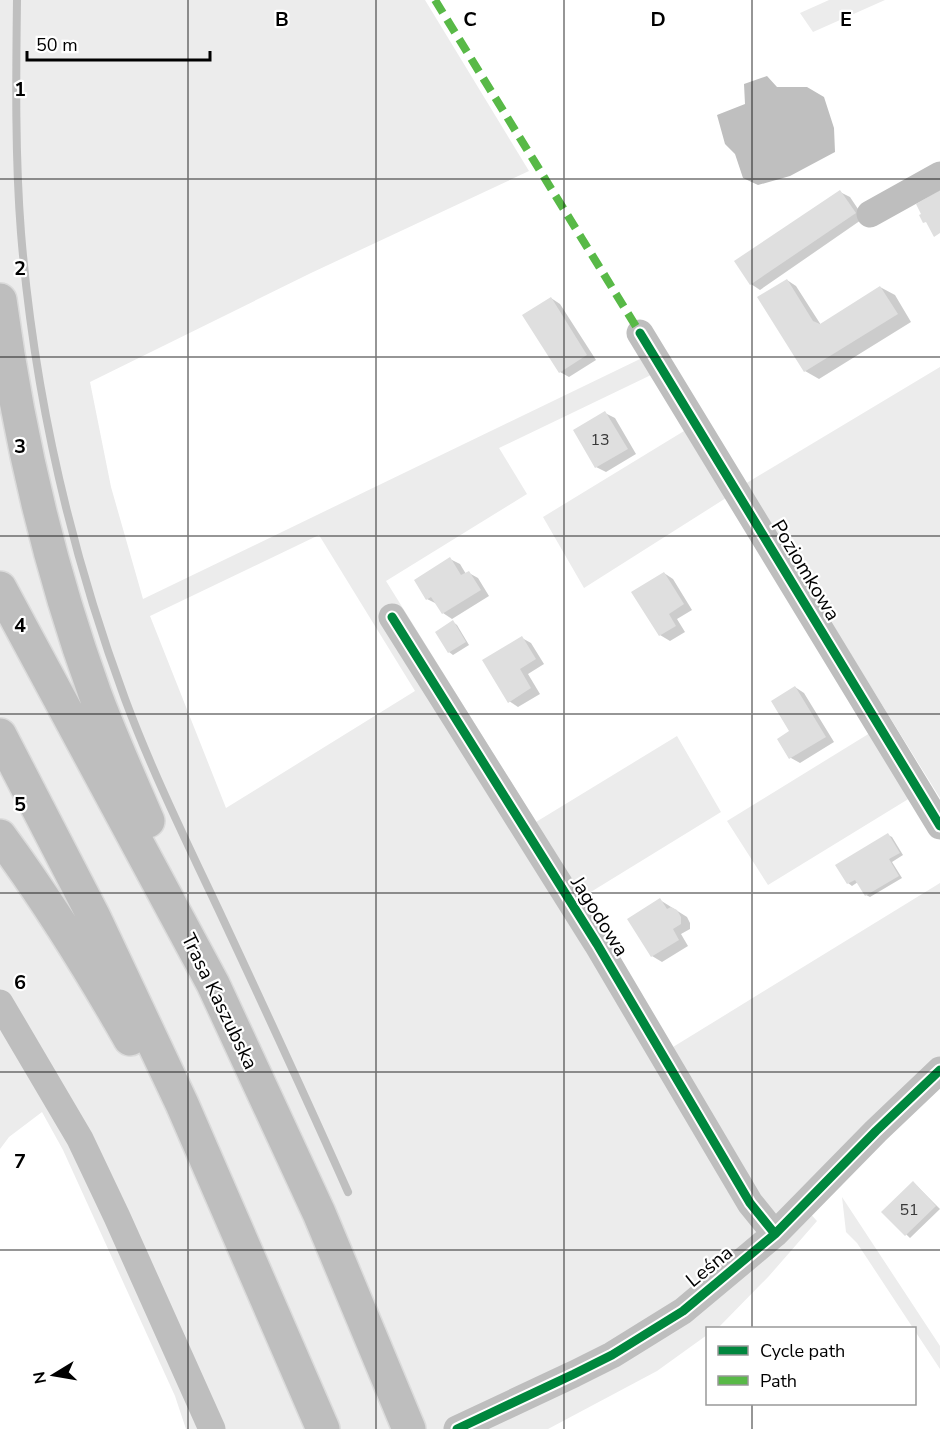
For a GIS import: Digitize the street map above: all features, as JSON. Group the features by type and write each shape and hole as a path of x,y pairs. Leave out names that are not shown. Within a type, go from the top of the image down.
{"highway":[{"path":"0,300 19,423 42,521 67,608 107,726 213,984"},
{"name":"Trasa Kaszubska","path":"0,588 213,984 319,1213 409,1429"},
{"path":"0,735 94,917 182,1104 324,1429"},
{"path":"0,836 41,892 75,946 231,1218"}],"street":[{"path":"870,214 940,175"},
{"name":"Poziomkowa","path":"640,333 940,826"},
{"name":"Jagodowa","path":"392,617 597,944 750,1203 775,1234"},
{"path":"0,1003 80,1139 212,1429"},
{"name":"Leśna","path":"461,1427 612,1355 683,1311 775,1234 876,1131 940,1071"}],"shaded area":[{"path":"0,0 425,0 529,171 311,273 90,382 111,487 143,599 640,359 651,375 499,448 527,494 386,581 536,822 677,736 721,812 581,898 673,1047 940,883 940,1057 797,1199 817,1221 769,1276 719,1327 706,1327 706,1336 657,1371 548,1429 186,1429 175,1396 63,1150 42,1112 9,1137 0,1149","holes":["319,535 415,691 226,808 150,616"]},
{"path":"829,0 885,0 813,32 800,13"},
{"path":"767,76 777,87 807,87 824,97 834,128 835,152 790,176 758,185 743,178 735,154 725,144 717,115 745,104 744,84"},
{"path":"940,367 940,798 745,484"},
{"path":"684,431 726,498 584,588 543,517"},
{"path":"870,733 910,798 768,885 727,821"},
{"path":"842,1197 940,1346 940,1369 916,1333 916,1327 912,1327 857,1243 846,1232"}],"building":[{"path":"840,190 856,213 750,285 734,261"},
{"path":"940,190 940,233 934,237 926,222 923,223 916,204"},
{"path":"787,279 813,321 820,324 880,286 898,314 804,372 757,297"},
{"path":"551,297 587,355 559,373 522,315"},
{"path":"605,411 628,449 595,468 573,430"},
{"path":"450,557 461,575 469,571 481,590 442,614 431,597 426,600 414,580"},
{"path":"664,572 684,604 669,614 676,626 659,636 631,592"},
{"path":"453,620 466,642 448,653 435,632"},
{"path":"522,636 536,659 520,669 531,688 508,703 482,660"},
{"path":"795,686 826,737 789,759 777,739 789,731 771,701"},
{"path":"888,833 900,853 889,859 899,876 865,896 855,880 847,884 835,865"},
{"path":"660,898 667,909 671,907 677,910 681,917 681,924 673,929 679,940 651,957 627,919"},
{"path":"913,1181 936,1206 905,1236 881,1212"}],"waterway":[{"path":"17,0 18,175 27,292 45,411 71,528 87,586 105,643 147,755 348,1192"}],"marked path":[{"path":"435,0 640,333"}],"cycle path":[{"path":"640,333 940,826"},
{"path":"392,617 597,944 750,1203 775,1234"},
{"path":"457,1429 612,1355 683,1311 775,1234 876,1131 940,1070"}]}
